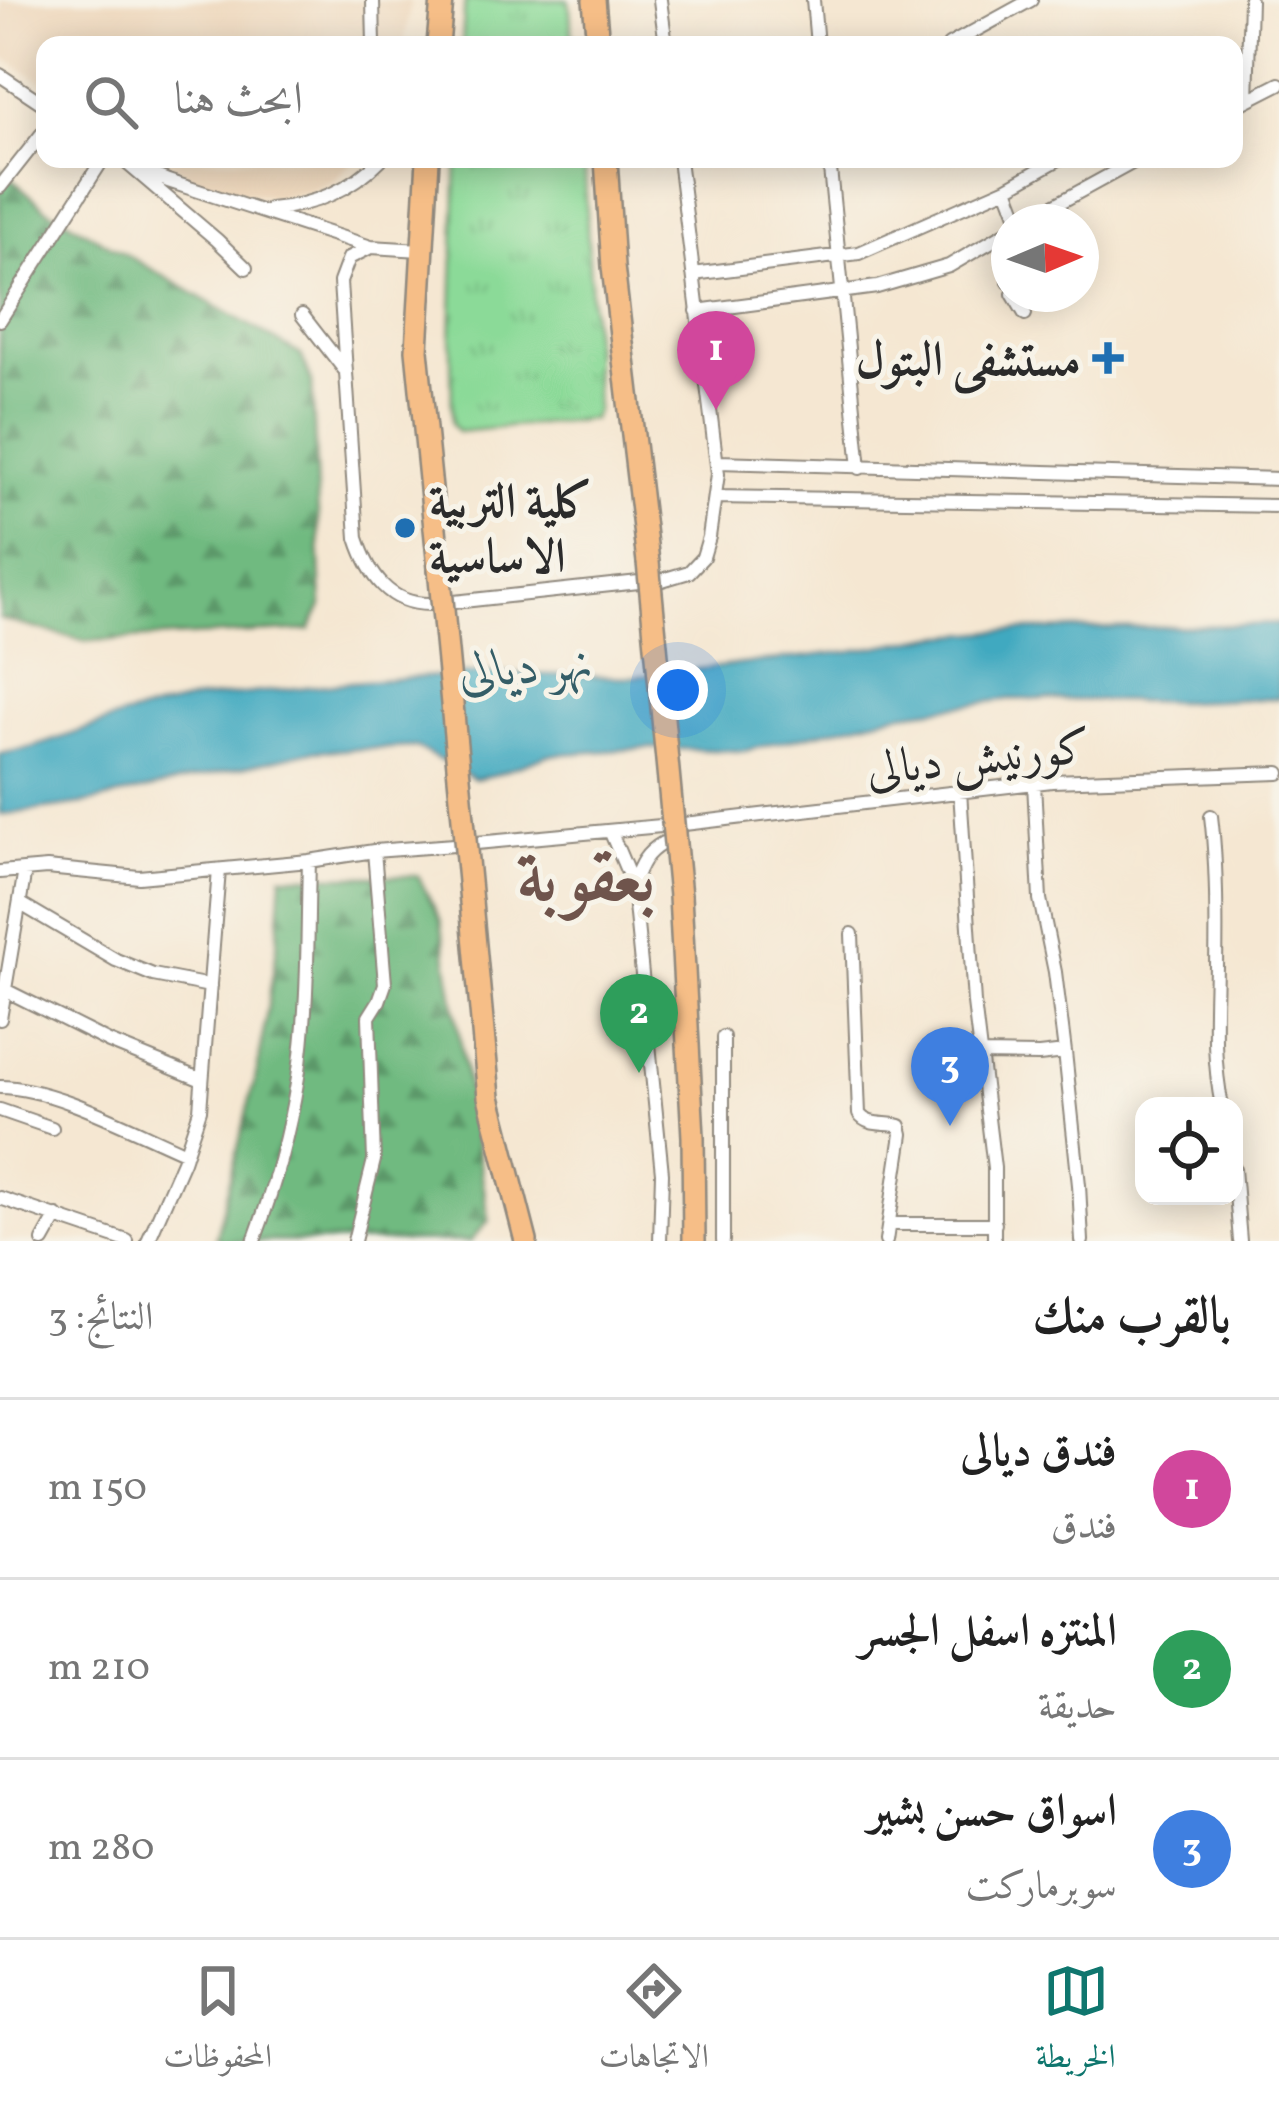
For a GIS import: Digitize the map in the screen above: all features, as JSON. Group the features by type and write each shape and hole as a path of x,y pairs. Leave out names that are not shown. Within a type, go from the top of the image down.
{"main road":[{"path":"439,36 442,0"},
{"path":"595,0 597,36"},
{"path":"427,168 417,350 489,1097 526,1241"},
{"path":"607,168 680,896 694,1241"}],"street":[{"path":"373,0 374,36"},
{"path":"660,0 665,36"},
{"path":"813,0 817,36"},
{"path":"965,36 1031,0"},
{"path":"1247,100 1250,0"},
{"path":"1243,58 1249,55"},
{"path":"1,77 36,99"},
{"path":"1243,102 1279,84"},
{"path":"0,188 36,142"},
{"path":"0,320 97,168"},
{"path":"134,168 245,268"},
{"path":"139,168 371,247 421,250"},
{"path":"259,209 328,196 370,168"},
{"path":"454,602 689,572 703,557 718,462 681,168"},
{"path":"830,168 860,468"},
{"path":"693,274 838,258 880,245 1043,168"},
{"path":"1055,204 1122,168"},
{"path":"1006,188 1014,204"},
{"path":"697,311 877,287 949,266 991,242"},
{"path":"371,247 350,258 340,282 357,538 373,576 397,598 431,604"},
{"path":"302,315 344,369"},
{"path":"718,462 1279,479"},
{"path":"715,497 1279,506"},
{"name":"كورنيش ديالى","path":"685,827 702,821 1034,783 1279,773"},
{"path":"1034,783 1040,899 1065,1052 1082,1241"},
{"path":"960,791 974,1004 994,1168 994,1241"},
{"path":"1211,816 1216,850 1213,1050 1221,1097"},
{"path":"476,843 661,826"},
{"path":"611,832 633,885 662,1173 660,1241"},
{"path":"633,885 642,860 663,843"},
{"path":"0,872 47,868 139,877 454,845"},
{"path":"354,1241 374,1160 369,1016 385,984 374,851"},
{"path":"254,1241 284,1143 298,1076 309,861"},
{"path":"0,1018 26,870"},
{"path":"148,1241 200,1110 219,870"},
{"path":"21,904 116,960 153,976 210,986"},
{"path":"852,934 859,1114 872,1123 899,1126 902,1134 886,1241"},
{"path":"5,990 109,1042 202,1080"},
{"path":"723,1241 724,1037"},
{"path":"981,1054 1065,1052"},
{"path":"0,1087 21,1087 64,1101 185,1153"},
{"path":"0,1110 52,1128"},
{"path":"0,1198 127,1241"},
{"path":"1237,1205 1240,1241"},
{"path":"43,1241 57,1216"},
{"path":"890,1224 994,1224"}],"shaded area":[{"path":"0,0 411,0 405,36 36,36 36,78 0,55"},
{"path":"177,168 346,168 333,182 309,192 276,197 192,178"}],"green space":[{"path":"465,0 569,0 572,36 463,36"},
{"path":"457,168 584,168 596,410 592,419 458,432 452,424"},
{"path":"0,169 45,208 301,355 312,382 322,606 310,630 85,641 0,619"},
{"path":"282,876 418,876 441,921 489,1220 471,1241 224,1241 216,1237 258,1067 277,948"}],"water":[{"path":"1279,624 1279,698 1181,702 1011,699 896,714 744,751 651,748 548,755 474,779 416,747 311,751 90,803 0,815 0,754 199,699 480,673 632,677 995,631"}],"place":[{"name":"مستشفى البتول","path":"1108,358"},
{"name":"فندق ديالى","path":"716,410"},
{"name":"كلية التربية الاساسية","path":"405,528"},
{"name":"المنتزه اسفل الجسر","path":"639,1073"},
{"name":"اسواق حسن بشير","path":"950,1126"}],"district":[{"name":"بعقوبة","path":"586,875"}],"water label":[{"name":"نهر ديالى","path":"526,665"}]}
